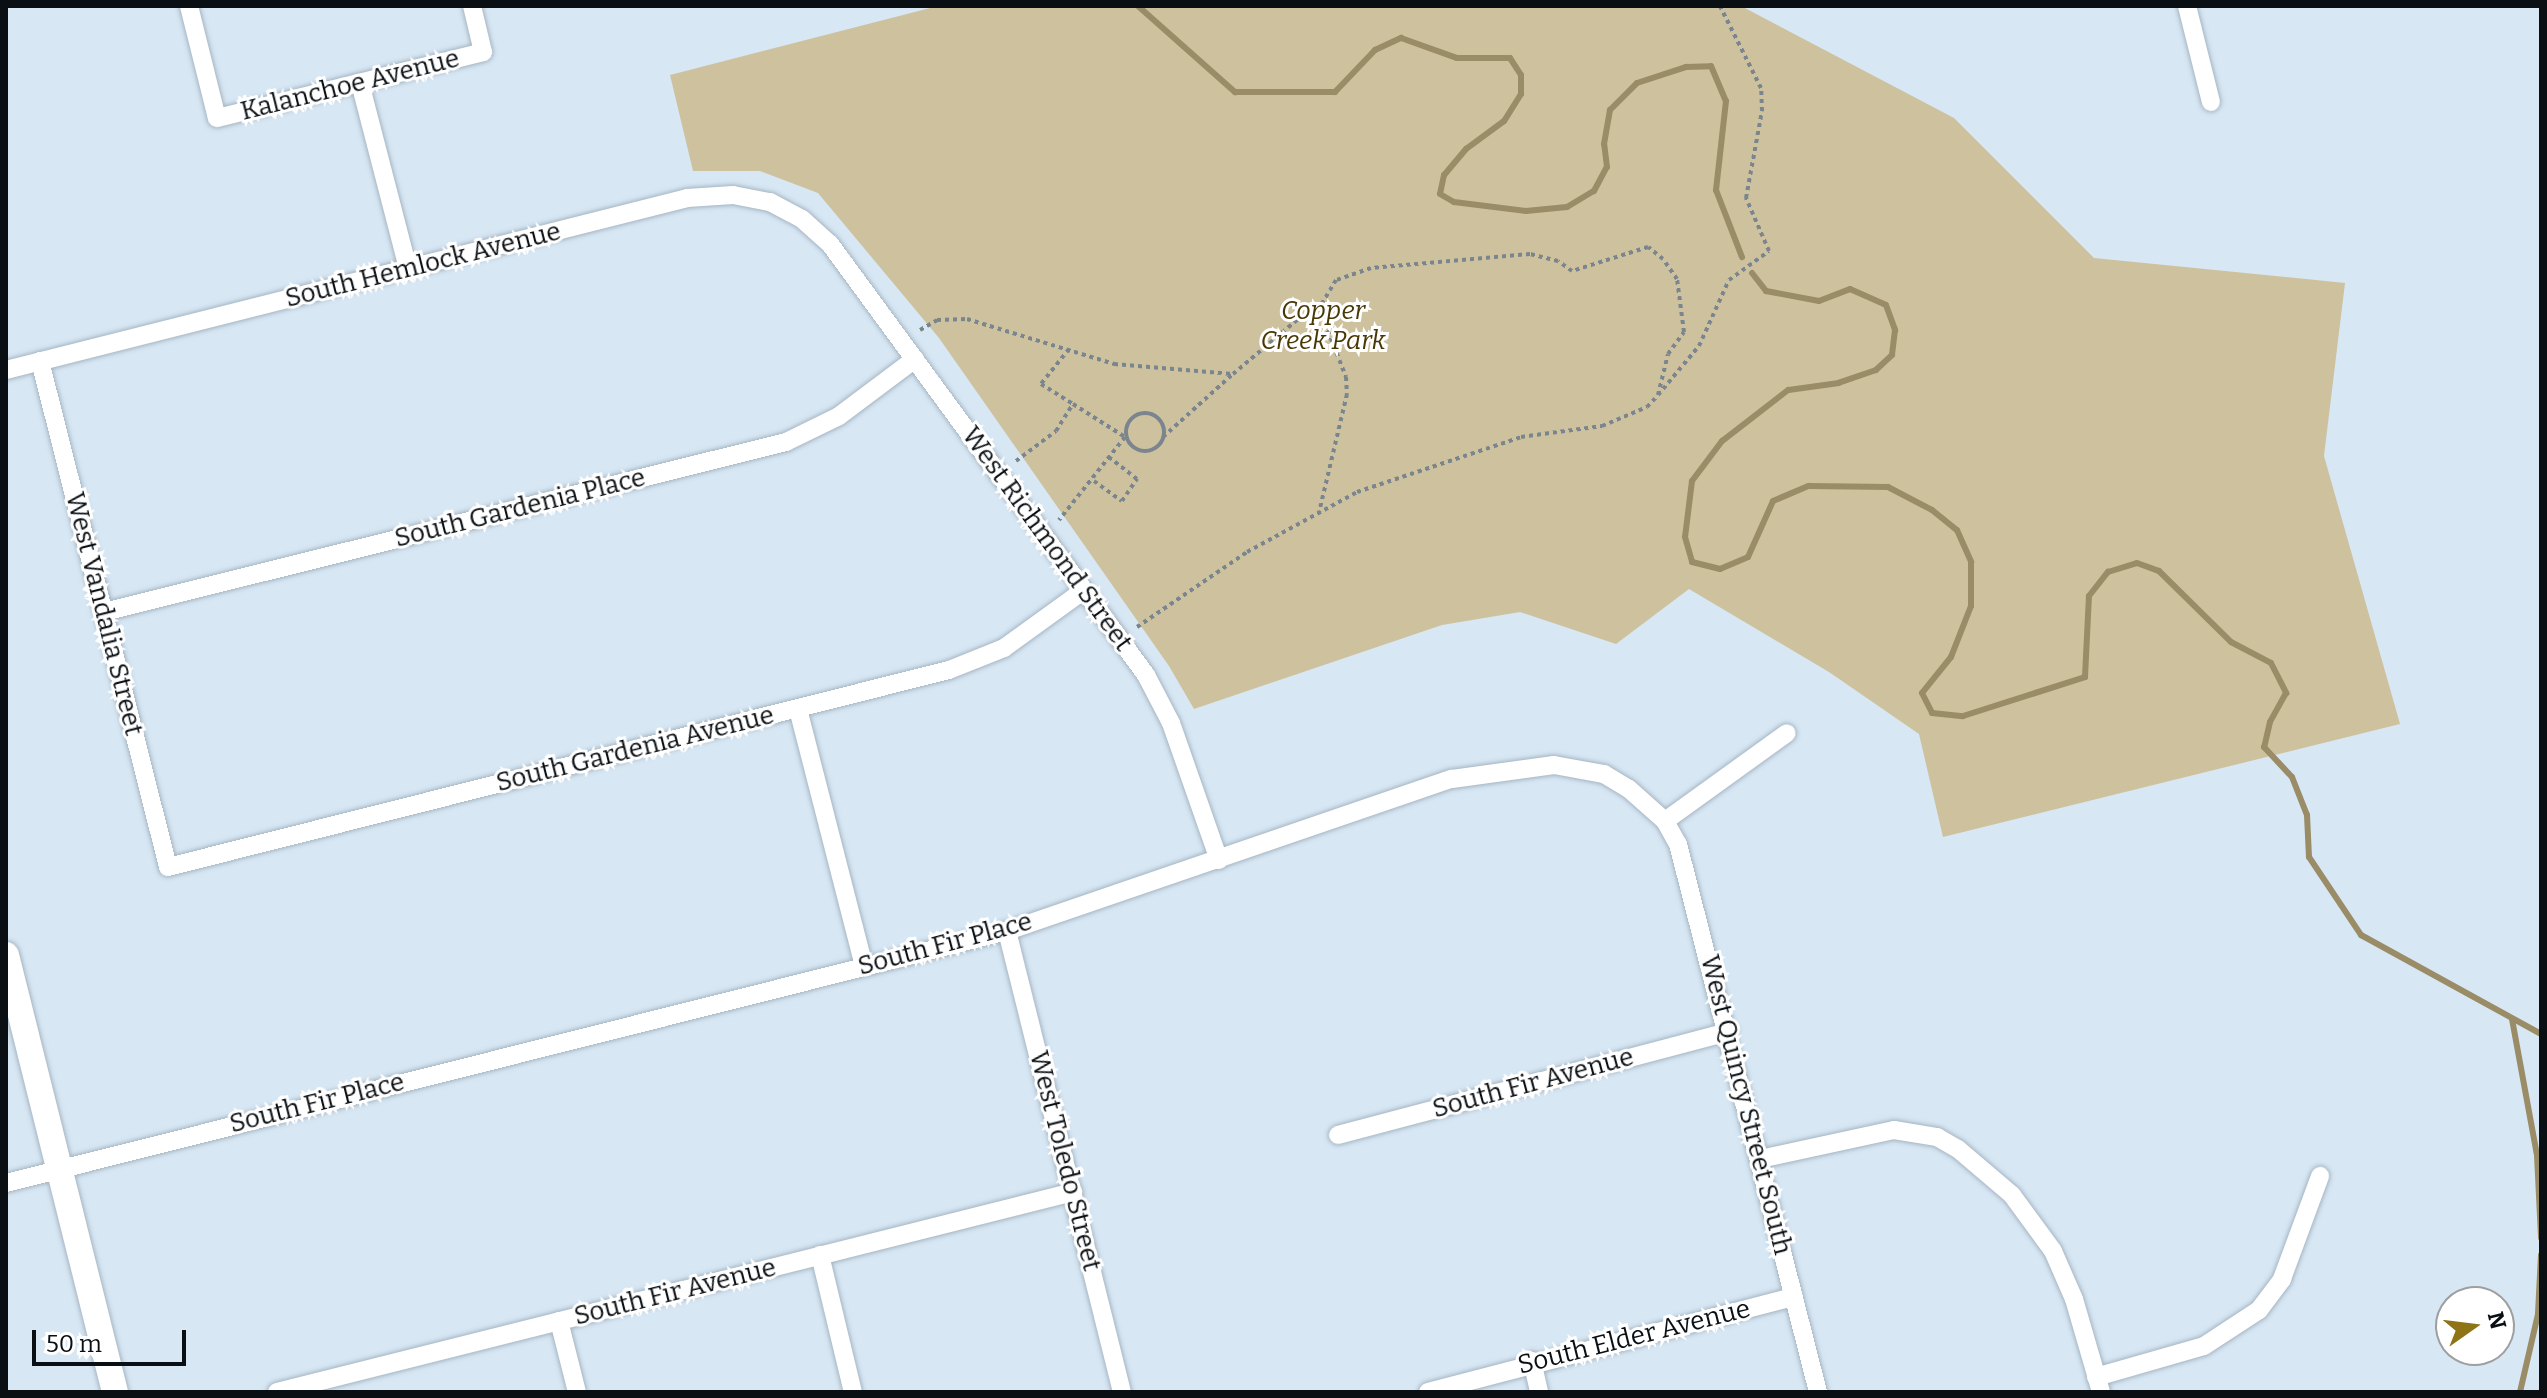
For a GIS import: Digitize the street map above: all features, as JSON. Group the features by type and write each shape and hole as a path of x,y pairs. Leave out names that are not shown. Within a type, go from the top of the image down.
{"main road":[{"path":"6,955 115,1392"}],"street":[{"name":"Kalanchoe Avenue","path":"189,6 217,118 483,52 472,6"},
{"path":"2187,6 2211,102"},
{"path":"360,83 408,269"},
{"name":"South Hemlock Avenue","path":"6,370 711,194 770,202 802,219 830,244"},
{"name":"West Richmond Street","path":"830,244 1084,590 1159,698 1219,860"},
{"name":"South Gardenia Place","path":"104,612 804,436 915,359"},
{"name":"West Vandalia Street","path":"40,361 168,867"},
{"name":"South Gardenia Avenue","path":"168,867 798,709 982,658 1029,633 1084,590"},
{"path":"798,709 864,966"},
{"path":"1665,821 1787,733"},
{"name":"South Fir Place","path":"59,1169 1007,931 1440,783 1526,766 1604,774 1665,821"},
{"name":"West Quincy Street South","path":"1665,821 1688,871 1818,1392"},
{"name":"West Toledo Street","path":"1007,931 1122,1392"},
{"name":"South Fir Avenue","path":"1338,1135 1729,1032"},
{"path":"1760,1159 1894,1130 1937,1137 1958,1149 2012,1195 2053,1251 2098,1385 2204,1346 2259,1310 2282,1279 2320,1176"},
{"path":"6,1183 59,1169"},
{"name":"South Fir Avenue","path":"277,1392 304,1389 559,1321 1073,1192"},
{"path":"820,1255 853,1392"},
{"name":"South Elder Avenue","path":"1428,1392 1532,1361 1794,1297"},
{"path":"559,1321 577,1392"},
{"path":"1532,1361 1539,1392"}],"path":[{"path":"1137,627 1247,552 1357,492 1521,437 1625,419 1658,395 1715,320 1729,280 1769,251 1746,198 1762,111 1761,88 1720,6"},
{"path":"1069,349 1041,384 1125,437 1128,446 1146,450 1156,448 1162,438 1298,319 1319,308 1336,280 1371,268 1530,254 1558,261 1572,271 1648,247 1677,279 1683,311 1684,332 1668,354 1658,395"},
{"path":"1319,308 1346,377 1347,394 1319,512"},
{"path":"920,330 937,320 967,319 1114,364 1233,374"},
{"path":"1016,461 1056,431 1073,404"},
{"path":"1059,520 1094,481 1125,437 1134,418 1150,412 1162,421 1162,438"},
{"path":"1094,481 1122,501 1137,479 1110,458"}],"green space":[{"name":"Copper Creek Park","path":"938,6 1741,6 1954,118 2094,258 2345,283 2324,456 2400,724 1943,837 1919,734 1829,672 1689,589 1616,644 1520,612 1442,625 1194,709 1169,666 939,338 818,193 760,171 693,171 670,75"}],"waterway":[{"path":"1138,6 1235,92 1335,92 1375,50 1401,38 1457,58 1510,58 1521,75 1521,94 1504,121 1466,149 1444,175 1440,194 1454,202 1526,211 1567,207 1594,191 1607,167 1604,144 1610,110 1637,83 1686,67 1711,66 1726,101 1716,190 1742,257"},
{"path":"1752,273 1766,291 1819,301 1850,289 1886,305 1895,330 1892,355 1876,370 1839,383 1788,390 1722,441 1692,481 1685,537 1692,562 1720,569 1748,557 1773,501 1809,486 1888,487 1932,510 1957,530 1971,562 1971,606 1951,657 1922,693 1932,713 1963,716 2085,677 2089,596 2108,572 2137,563 2159,571 2231,642 2271,663 2286,693 2270,722 2264,747 2292,777 2307,815 2309,857 2361,935 2541,1034"},
{"path":"2512,1019 2537,1155 2541,1238"},
{"path":"2520,1392 2538,1314 2541,1255"}]}
